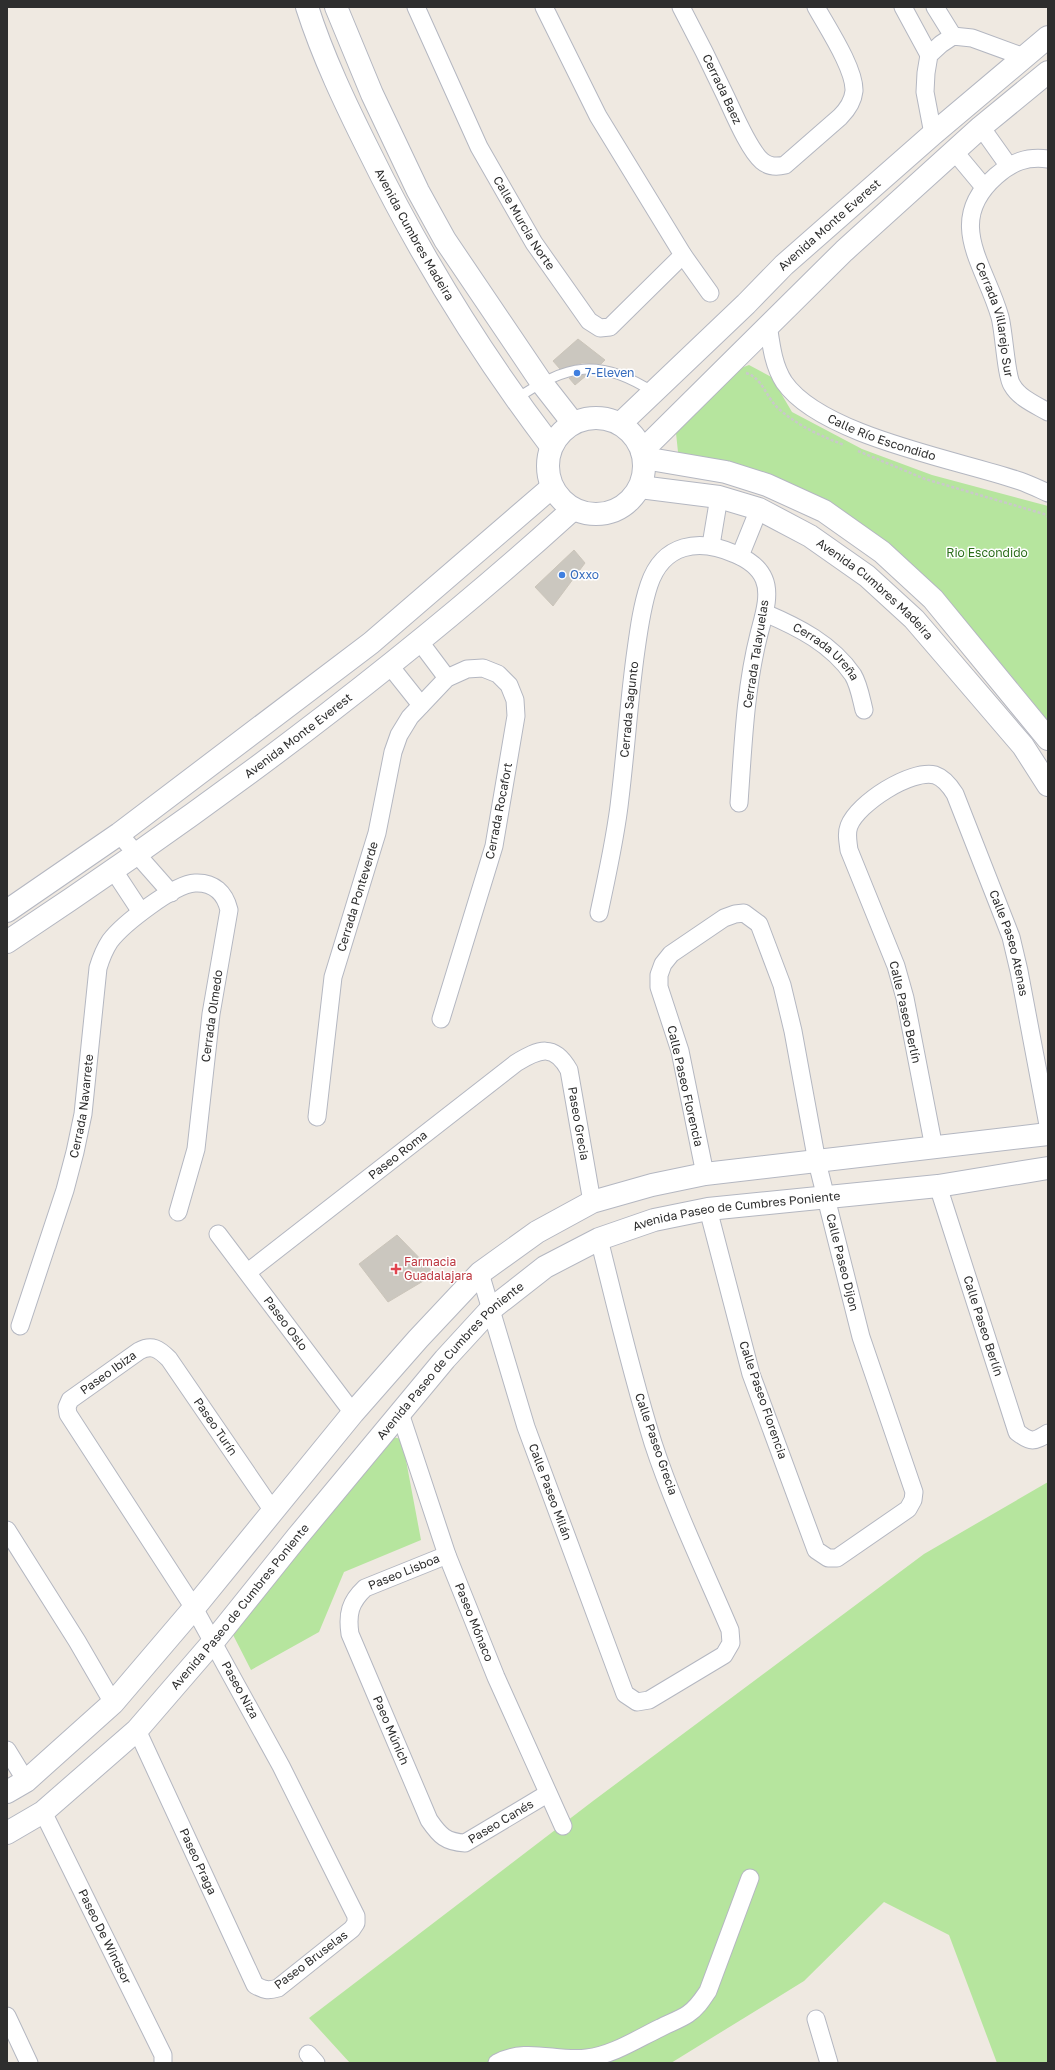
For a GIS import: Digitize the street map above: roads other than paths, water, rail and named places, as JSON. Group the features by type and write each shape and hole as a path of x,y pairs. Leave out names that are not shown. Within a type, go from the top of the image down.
{"street":[{"name":"Avenida Cumbres Madeira","path":"307,7 346,105 392,197 422,252 516,399 551,446"},
{"name":"Avenida Cumbres Madeira","path":"336,7 372,94 433,219 473,284 540,382 572,423"},
{"name":"Calle Murcia Norte","path":"416,7 480,147 534,243 589,321 600,328 610,327 683,256"},
{"path":"544,7 598,116 683,256 710,293"},
{"name":"Cerrada Baez","path":"681,7 742,129 757,155 762,161 770,166 785,165 840,118 846,111 852,99 854,84 844,58 816,7"},
{"path":"903,7 929,55"},
{"path":"935,7 953,36"},
{"path":"933,134 925,92 926,72 929,55 941,44 953,36 972,38 1024,57"},
{"name":"Avenida Monte Everest","path":"620,424 746,304 784,265 933,134 1048,37"},
{"path":"643,454 768,324 844,251 981,127 1048,72"},
{"path":"967,106 1008,165"},
{"path":"954,151 984,187 1008,165 1034,157 1048,159"},
{"name":"Cerrada Villarejo Sur","path":"984,187 972,210 969,226 971,242 1000,316 1011,384 1018,393 1048,412"},
{"name":"Calle Río Escondido","path":"768,324 774,360 784,382 800,399 824,414 857,430 894,444 1020,481 1048,493"},
{"path":"588,418 599,418 620,424 634,435 643,454 640,487 628,503 611,513 592,515 573,509 561,500 552,487 547,467 551,446 560,433 572,423 588,418"},
{"path":"643,454 726,472 767,485 824,511 882,552 933,599 971,643 1045,735 1023,746"},
{"path":"7,911 119,834 397,623 552,487"},
{"name":"Avenida Cumbres Madeira","path":"640,487 719,497 759,508 810,536 867,576 914,619 1023,746 1048,785"},
{"path":"719,497 725,550"},
{"path":"725,550 759,508"},
{"name":"Avenida Monte Everest","path":"8,940 114,871 288,744 420,642 503,573 573,509"},
{"name":"Cerrada Sagunto","path":"600,912 620,798 628,705 639,628 650,584 659,566 672,552 688,546 725,550"},
{"name":"Cerrada Talayuelas","path":"725,550 756,566 764,579 766,591 765,612 757,643 747,705 739,803"},
{"name":"Cerrada Ureña","path":"765,612 813,636 840,659 853,675 859,689 864,710"},
{"path":"420,642 442,684"},
{"path":"951,662 971,643"},
{"path":"390,666 421,705"},
{"name":"Cerrada Rocafort","path":"441,1019 494,846 516,716 515,700 509,685 498,674 483,668 467,669 442,684"},
{"name":"Cerrada Ponteverde","path":"317,1117 333,977 377,833 393,752 399,735 410,717 442,684"},
{"path":"272,719 288,744"},
{"name":"Calle Paseo Berlín","path":"934,1148 905,998 896,966 849,850 847,835 855,815 869,801 886,790 918,776 927,774 937,776"},
{"name":"Calle Paseo Atenas","path":"937,776 947,783 955,794 1011,938 1019,971 1048,1125"},
{"path":"119,834 171,893"},
{"path":"114,871 141,912"},
{"name":"Cerrada Olmedo","path":"156,902 193,883 207,884 220,891 230,910 211,1014 196,1148 178,1212"},
{"name":"Cerrada Navarrete","path":"20,1326 65,1190 75,1152 83,1114 98,968 102,954 111,941 141,912 156,902"},
{"name":"Calle Paseo Florencia","path":"705,1174 680,1051 659,987 659,975 663,964 671,954 724,918 734,914 744,913"},
{"name":"Calle Paseo Dijon","path":"744,913 759,924 782,986 793,1031 817,1162 861,1337 914,1492 913,1500 908,1509 837,1558 828,1558"},
{"name":"Paseo Roma","path":"248,1272 516,1063 531,1054 544,1050 553,1052"},
{"name":"Paseo Grecia","path":"553,1052 564,1060 569,1070 592,1202"},
{"path":"7,1792 26,1781 113,1703 194,1608 353,1413 418,1339 480,1273 537,1232 592,1202 652,1185 705,1174 1048,1134"},
{"name":"Avenida Paseo de Cumbres Poniente","path":"7,1833 43,1812 138,1730 213,1642 445,1359 490,1310 545,1267 599,1239 654,1220 708,1209 938,1186 1048,1168"},
{"name":"Calle Paseo Berlín","path":"938,1186 1017,1432 1026,1440 1035,1441 1048,1433"},
{"name":"Calle Paseo Florencia","path":"708,1209 751,1374 816,1550 828,1558"},
{"name":"Paseo Oslo","path":"218,1234 353,1413"},
{"name":"Calle Paseo Grecia","path":"599,1239 631,1367 653,1444 674,1500 730,1630 731,1643 724,1654 649,1700 637,1702"},
{"name":"Calle Paseo Milán","path":"480,1273 526,1427 552,1500 625,1694 637,1702"},
{"name":"Paseo Ibiza","path":"66,1407 70,1400 139,1351 146,1347 154,1347"},
{"name":"Paseo Turín","path":"154,1347 169,1359 273,1510"},
{"name":"Paseo Niza","path":"66,1407 68,1414 194,1608 281,1766 356,1916 356,1923"},
{"name":"Paseo Mónaco","path":"400,1413 447,1554 496,1677 562,1826"},
{"path":"7,1530 77,1640 113,1703"},
{"name":"Paseo Lisboa","path":"349,1610 355,1597 365,1588 447,1554"},
{"name":"Paeo Múnich","path":"349,1610 350,1634 430,1820 438,1833 452,1842"},
{"name":"Paseo Praga","path":"138,1730 255,1985 262,1989"},
{"path":"7,1750 26,1781"},
{"name":"Paseo Canés","path":"452,1842 465,1843 547,1794"},
{"name":"Paseo De Windsor","path":"43,1812 163,2055 163,2063"},
{"path":"497,2063 509,2056 523,2055 559,2058 587,2058 611,2052 687,2014 700,2004 708,1992 750,1878"},
{"name":"Paseo Bruselas","path":"262,1989 270,1991 278,1988 352,1929 356,1923"},
{"path":"7,2016 29,2063"},
{"path":"816,2019 829,2063"}],"lane":[{"path":"516,399 540,382 571,371 604,370 622,374 653,392"}],"place":[{"name":"7-Eleven","path":"577,373"},
{"name":"Oxxo","path":"562,575"},
{"name":"Farmacia Guadalajara","path":"396,1269"}],"park label":[{"name":"Rio Escondido","path":"987,553"}]}
